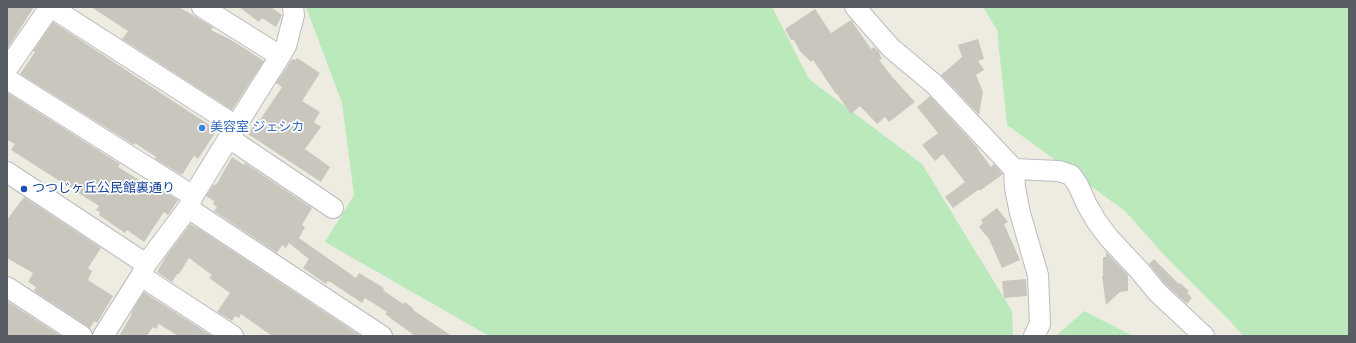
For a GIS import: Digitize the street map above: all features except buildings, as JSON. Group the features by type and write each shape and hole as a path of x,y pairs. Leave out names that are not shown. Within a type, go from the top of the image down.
{"street":[{"path":"7,69 50,7 233,132 333,208"},
{"path":"202,7 280,56"},
{"path":"103,336 143,270 191,202 286,46 294,15 293,7"},
{"path":"855,7 891,48 934,84 1014,169 1015,188 1020,213 1038,274 1040,324 1034,336"},
{"path":"7,79 191,202 382,336"},
{"path":"1014,169 1059,171 1071,175 1078,185 1087,205 1109,238 1157,292 1204,336"},
{"path":"7,172 233,336"},
{"path":"7,287 82,336"}],"green space":[{"path":"306,7 772,7 809,79 922,164 1012,311 1013,336 489,336 325,242 354,195 342,103"},
{"path":"983,7 1349,7 1349,336 1243,336 1166,257 1125,211 1007,125 997,30"},
{"path":"1084,311 1133,336 1056,336"}],"place":[{"name":"美容室 ジェシカ","path":"202,128"},
{"name":"つつじヶ丘公民館裏通り","path":"24,189"}]}
